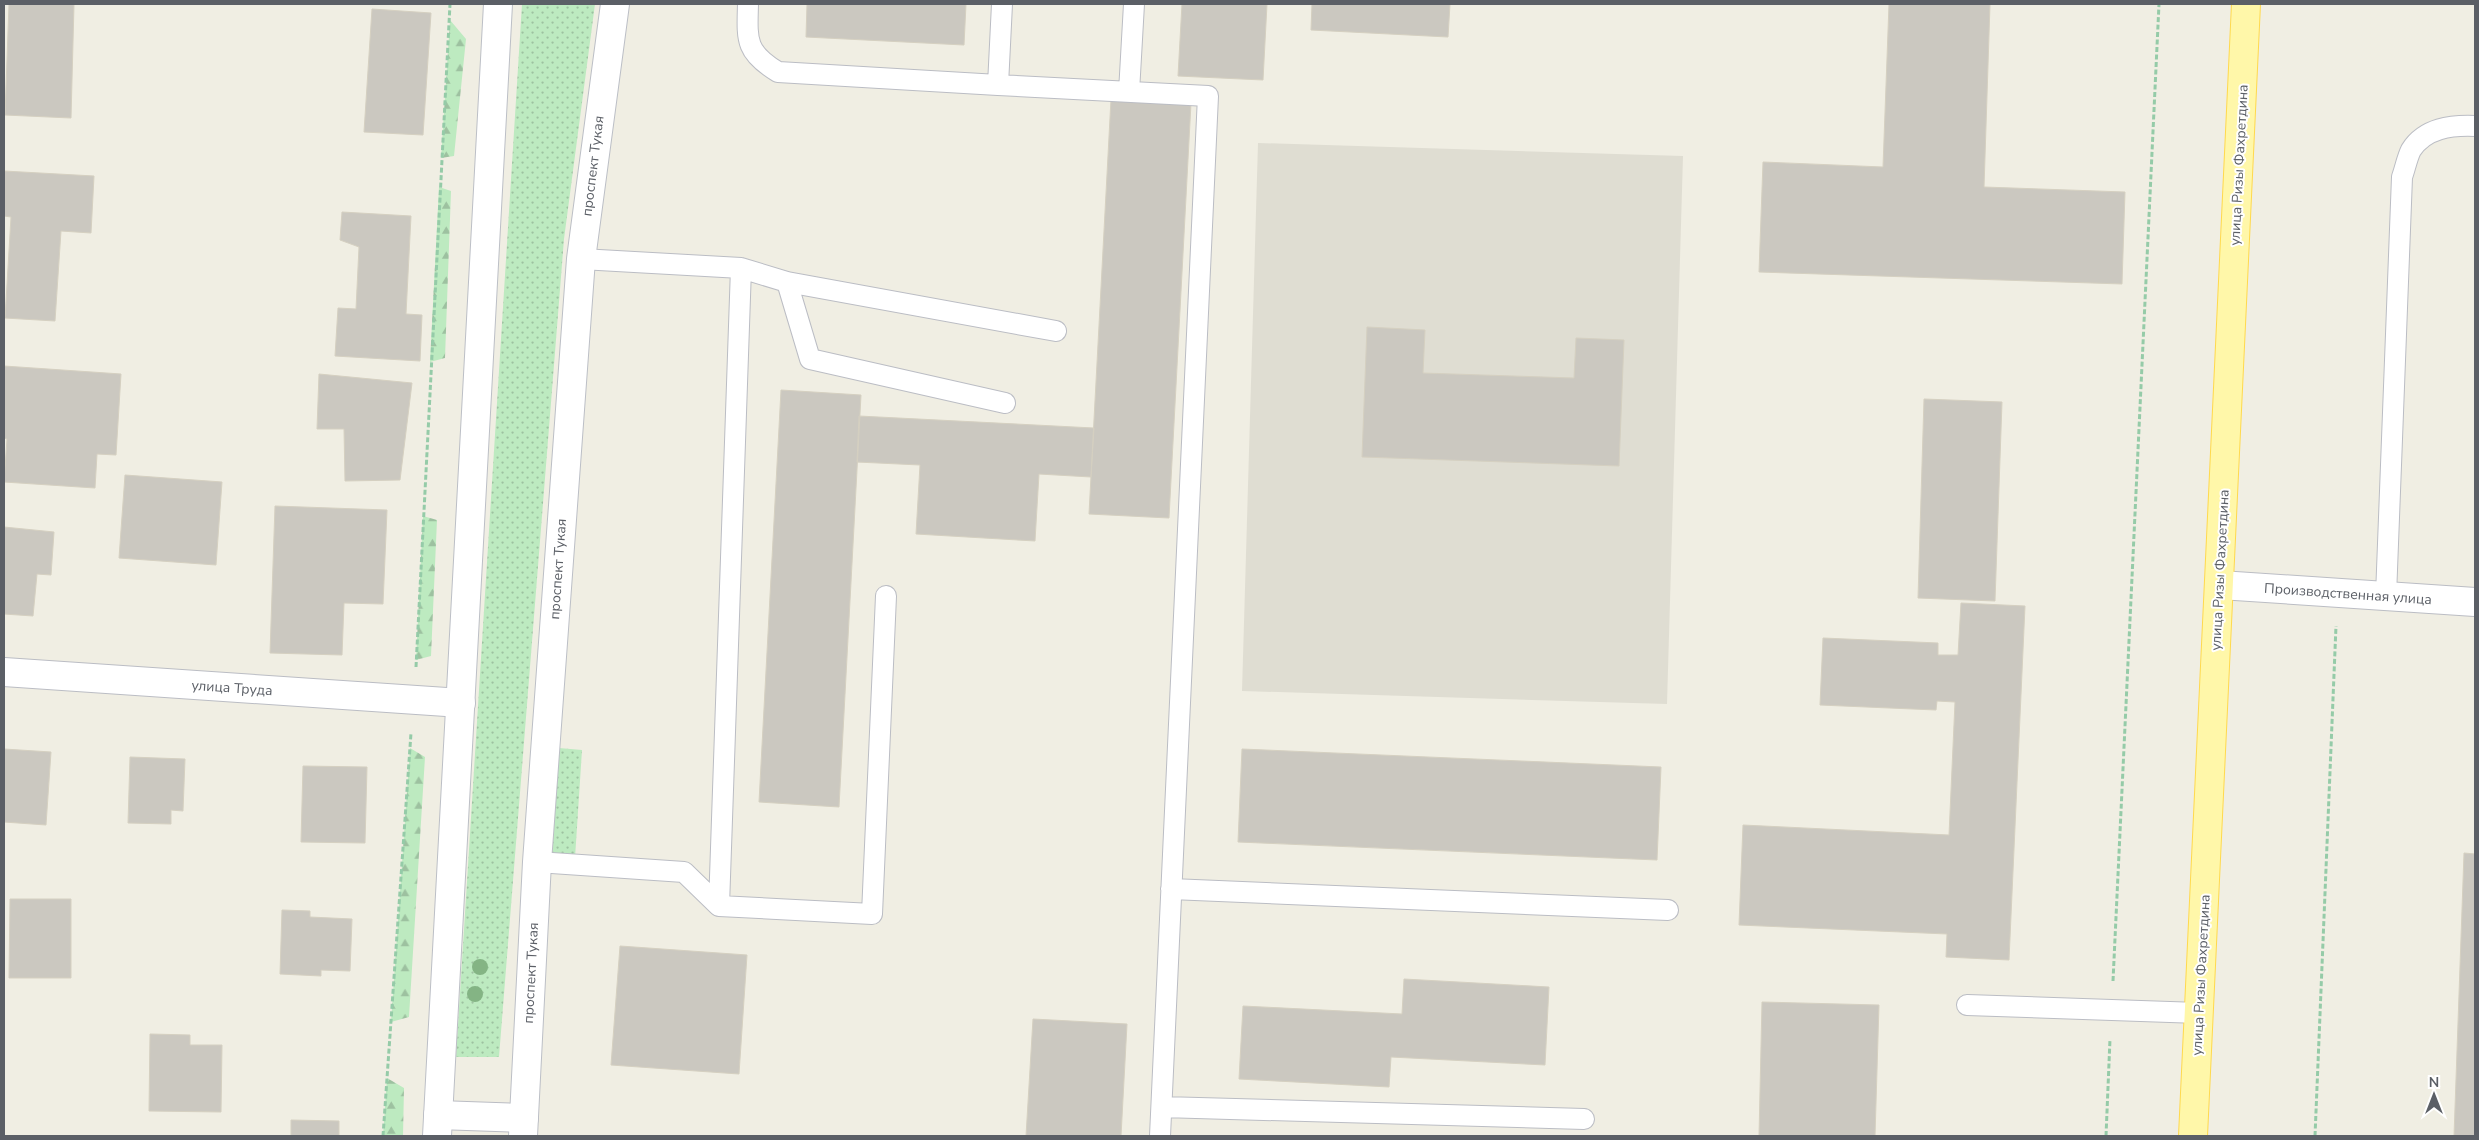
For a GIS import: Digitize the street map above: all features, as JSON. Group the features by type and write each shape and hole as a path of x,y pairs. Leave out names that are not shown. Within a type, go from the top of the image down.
{"main road":[{"path":"498,4 438,1125 523,1127"},
{"name":"проспект Тукая","path":"523,1127 537,862 581,259 614,4"},
{"name":"улица Ризы Фахретдина","path":"2193,1136 2246,4"},
{"name":"Производственная улица","path":"2220,585 2475,602"},
{"name":"улица Труда","path":"4,672 461,703"}],"lane":[{"path":"748,4 747,30 750,47 760,61 778,72 1208,96 1160,1136"},
{"path":"998,85 1002,4"},
{"path":"1129,92 1134,4"},
{"path":"2386,596 2402,177 2411,151 2427,134 2452,125 2475,126"},
{"path":"581,259 741,268 787,282 1056,331"},
{"path":"719,906 741,268"},
{"path":"787,282 810,359 1006,403"},
{"path":"537,862 684,872 719,906 872,914 886,596"},
{"path":"1171,890 1668,910"},
{"path":"1967,1005 2199,1013"},
{"path":"1162,1107 1584,1119"}],"path":[{"path":"383,1136 414,700 439,187 450,4"},
{"path":"2106,1136 2158,4"},
{"path":"2315,1136 2338,593"}],"shaded area":[{"path":"1258,143 1683,156 1667,704 1242,691"}],"green space":[{"path":"522,4 595,4 564,239 499,1057 456,1057"},
{"path":"450,20 466,39 454,156 441,158"},
{"path":"439,187 451,191 445,358 430,362"},
{"path":"423,516 437,520 431,656 416,660"},
{"path":"410,748 425,757 409,1017 391,1022"},
{"path":"559,748 582,750 575,858 552,856"},
{"path":"387,1078 404,1088 403,1136 383,1136"}],"building":[{"path":"9,4 74,4 71,118 5,115"},
{"path":"807,4 966,4 964,45 806,37"},
{"path":"1182,4 1267,4 1263,80 1178,76"},
{"path":"1312,4 1450,4 1448,37 1311,30"},
{"path":"1889,4 1990,4 1984,187 2125,192 2122,284 1759,272 1763,162 1883,167"},
{"path":"372,9 431,13 423,135 364,132"},
{"path":"1111,99 1191,103 1169,518 1089,514"},
{"path":"4,171 94,176 91,233 61,231 55,321 5,318 11,217 4,216"},
{"path":"342,212 411,216 406,314 422,315 420,361 335,356 338,308 356,309 359,247 340,240"},
{"path":"1367,327 1425,330 1423,373 1574,378 1576,338 1624,340 1619,466 1362,457"},
{"path":"4,366 121,374 116,455 97,454 95,488 4,482 7,439 4,438"},
{"path":"319,374 412,383 400,480 345,481 344,429 317,429"},
{"path":"781,390 861,395 839,807 759,802"},
{"path":"1924,399 2002,402 1995,601 1918,598"},
{"path":"859,416 1094,428 1091,477 1039,474 1035,541 916,534 920,465 857,462"},
{"path":"125,475 222,482 216,565 119,558"},
{"path":"275,506 387,510 383,604 344,603 342,655 270,653"},
{"path":"4,527 54,532 51,575 37,574 33,616 4,614"},
{"path":"1961,603 2025,606 2009,960 1946,957 1947,934 1739,925 1743,825 1949,835 1955,702 1937,701 1936,710 1820,705 1823,638 1938,643 1938,655 1958,655"},
{"path":"4,749 51,752 46,825 4,822"},
{"path":"1242,749 1661,767 1657,860 1238,842"},
{"path":"130,757 185,759 183,811 171,810 171,824 128,823"},
{"path":"303,766 367,767 365,843 301,842"},
{"path":"2464,853 2475,854 2475,1136 2454,1136"},
{"path":"10,899 71,899 71,978 9,978"},
{"path":"282,910 310,911 310,917 352,919 350,971 321,970 321,976 280,974"},
{"path":"620,946 747,955 739,1074 611,1065"},
{"path":"1404,979 1549,987 1545,1065 1391,1057 1389,1087 1239,1079 1243,1006 1402,1014"},
{"path":"1762,1002 1879,1005 1875,1136 1759,1136"},
{"path":"1033,1019 1127,1024 1121,1136 1026,1136"},
{"path":"150,1034 190,1035 190,1045 222,1045 221,1112 149,1111"},
{"path":"291,1120 339,1121 339,1136 291,1136"}]}
